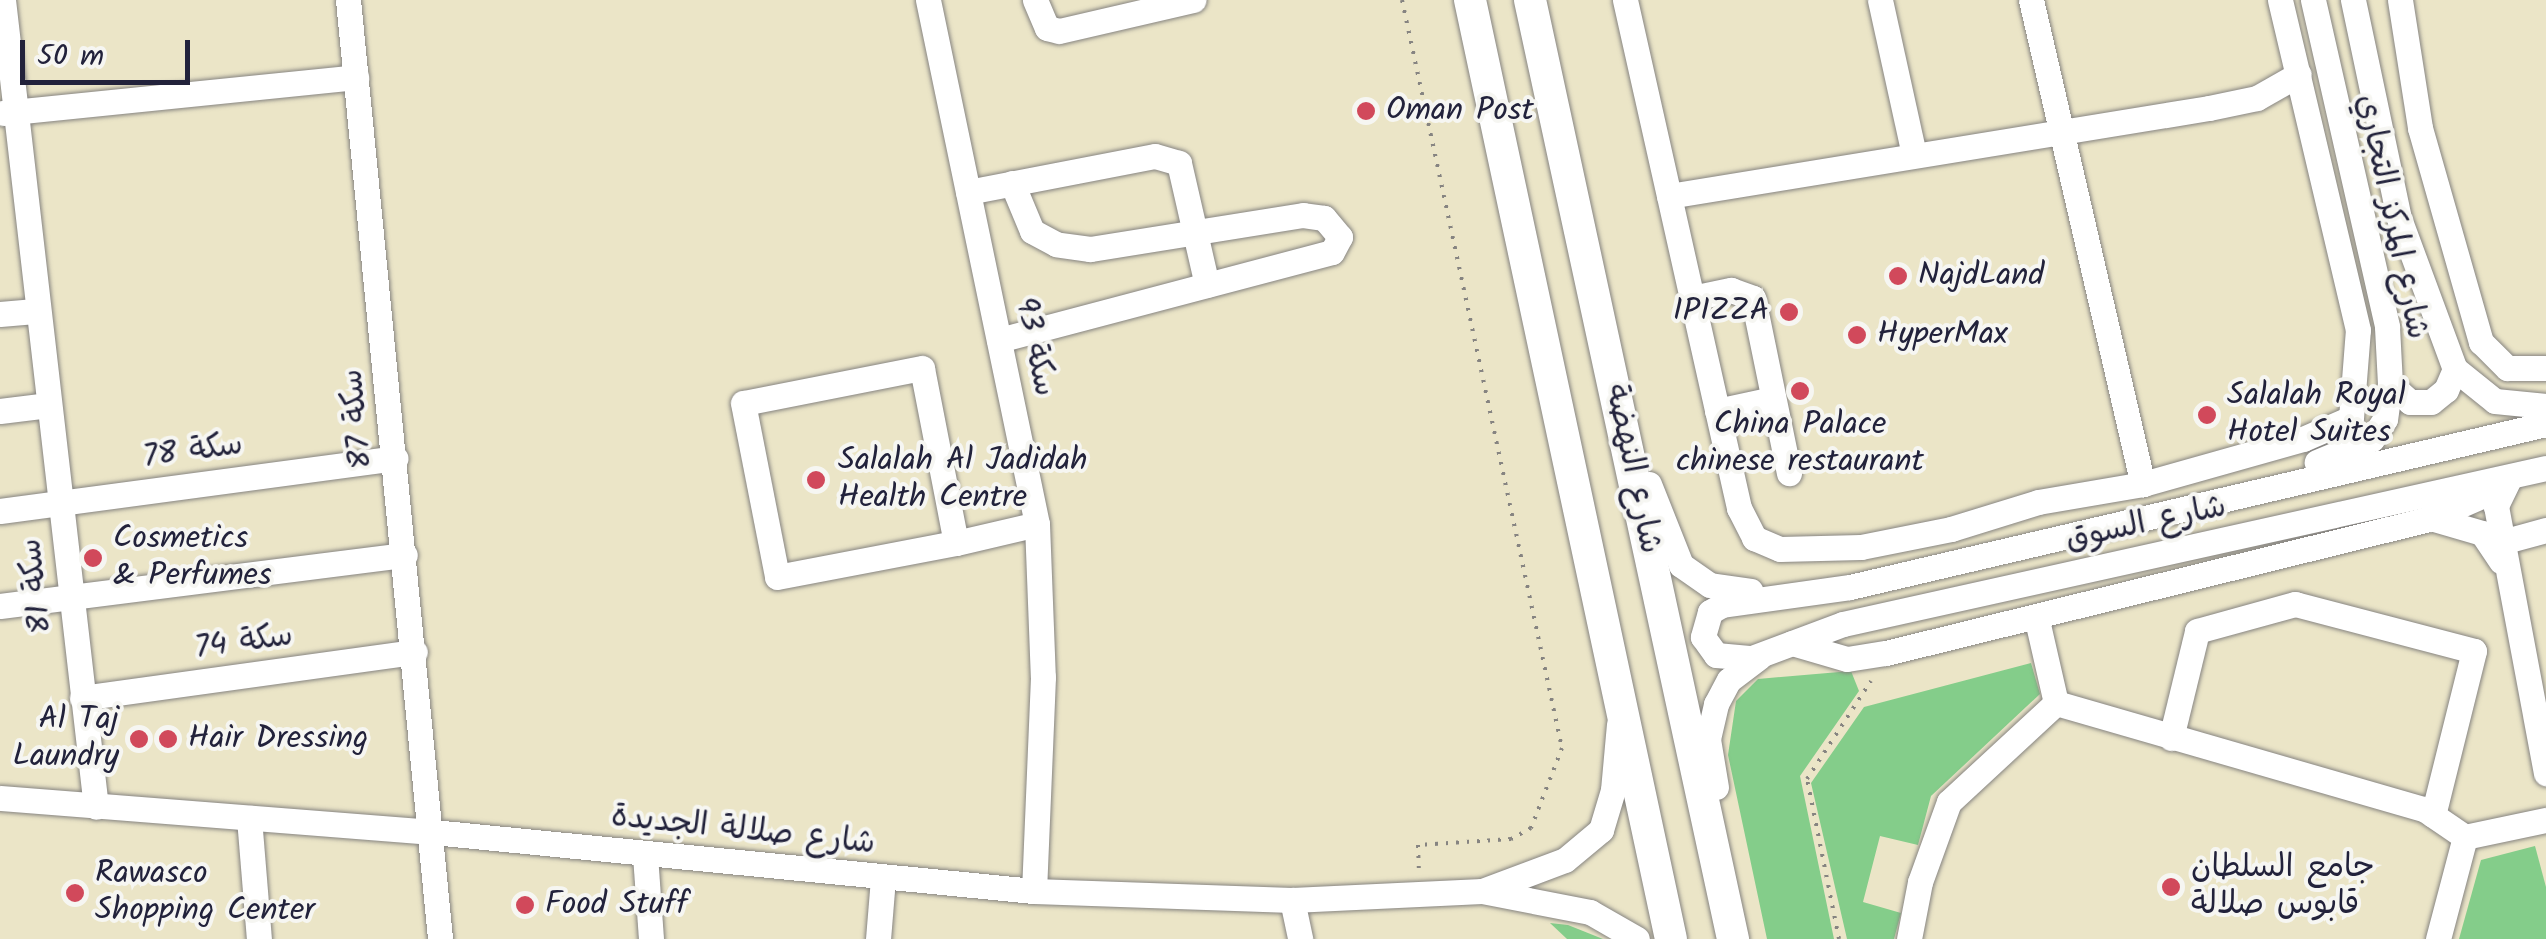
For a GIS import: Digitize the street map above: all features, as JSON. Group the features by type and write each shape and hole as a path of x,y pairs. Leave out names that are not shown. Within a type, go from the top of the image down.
{"main road":[{"name":"شارع النهضة","path":"1470,0 1619,720 1671,939"},
{"name":"شارع النهضة","path":"1530,0 1733,939"}],"street":[{"name":"سكة 87","path":"348,0 434,832 440,939"},
{"name":"سكة 93","path":"928,0 1037,524 1043,677 1034,891"},
{"path":"1035,0 1047,28 1059,31 1194,0"},
{"path":"1625,0 1743,518 1766,544 1861,547 2038,502 2143,484 2303,439 2351,418 2358,330 2280,0"},
{"path":"1880,0 1914,154"},
{"path":"2031,0 2056,130 2101,282 2143,484"},
{"name":"شارع المركز التجاري","path":"2259,492 2372,439 2385,420 2390,384 2376,275 2312,0"},
{"name":"شارع المركز التجاري","path":"2354,0 2399,218 2454,369 2495,400 2546,406"},
{"path":"2400,0 2420,128 2481,342 2508,368 2546,368"},
{"name":"سكة 81","path":"2,10 8,113 38,311 96,807"},
{"path":"1669,196 2257,98 2298,74"},
{"path":"8,113 356,77"},
{"path":"968,192 1154,156 1179,163 1208,284"},
{"path":"999,340 1332,252 1340,237 1324,218 1303,214 1196,228 1090,249 1056,244 1032,231 1012,183"},
{"path":"1692,298 1731,290 1753,298 1789,473"},
{"path":"0,314 38,311"},
{"path":"956,543 922,368 743,403 777,578 956,543 1037,524"},
{"path":"2390,384 2410,402 2430,402 2446,390 2454,369"},
{"path":"1717,411 1774,399"},
{"path":"0,411 49,406"},
{"name":"شارع السوق","path":"2546,424 2013,549 1722,605 1704,624 1703,636 1716,656 1763,654 1843,624 2506,482 2546,468"},
{"path":"1623,429 1640,455 1665,538 1680,564 1710,585 1780,596"},
{"name":"سكة 78","path":"0,511 395,458"},
{"path":"1791,643 1847,659 1880,654 2430,520 2506,482"},
{"path":"2506,482 2502,542 2546,773"},
{"path":"2038,502 2050,540"},
{"path":"2006,512 2013,549"},
{"path":"2430,520 2482,533 2508,577"},
{"path":"2502,542 2546,530"},
{"path":"0,606 405,556"},
{"path":"2171,738 2197,631 2295,604 2474,651 2433,815"},
{"path":"2036,616 2056,703"},
{"name":"سكة 74","path":"82,698 415,652"},
{"path":"1720,871 1723,825 1711,720 1729,680 1763,654"},
{"path":"2056,703 2433,815 2465,836 2546,820"},
{"path":"1909,939 1920,882 1949,802 2056,703"},
{"name":"شارع صلالة الجديدة","path":"1482,892 1565,860 1601,830 1613,790 1619,720"},
{"name":"شارع صلالة الجديدة","path":"0,798 434,832 1034,891 1292,900 1482,892 1590,912 1637,939"},
{"path":"249,818 259,939"},
{"path":"2438,939 2465,836"},
{"path":"645,855 651,939"},
{"path":"878,939 883,878"},
{"path":"1292,900 1300,939"}],"path":[{"path":"1402,0 1562,748 1531,828 1511,839 1418,845 1420,894"},
{"path":"1839,939 1806,779 1868,690 1880,654"}],"green space":[{"path":"2031,663 2040,694 1931,796 1918,845 1880,836 1863,902 1901,913 1894,939 1847,939 1811,783 1864,707"},
{"path":"1851,671 1859,691 1800,776 1834,939 1767,939 1728,755 1736,701 1758,679"},
{"path":"2535,846 2546,887 2546,939 2459,939 2481,860"},
{"path":"1550,923 1568,925 1603,939 1567,939"}],"place":[{"name":"Oman Post","path":"1366,111"},
{"name":"NajdLand","path":"1898,276"},
{"name":"IPIZZA","path":"1789,312"},
{"name":"HyperMax","path":"1857,335"},
{"name":"China Palace chinese restaurant","path":"1800,391"},
{"name":"Salalah Royal Hotel Suites","path":"2207,415"},
{"name":"Salalah Al Jadidah Health Centre","path":"816,480"},
{"name":"Cosmetics & Perfumes","path":"93,558"},
{"name":"Al Taj Laundry","path":"139,739"},
{"name":"Hair Dressing","path":"168,739"},
{"name":"جامع السلطان قابوس صلالة","path":"2171,887"},
{"name":"Rawasco Shopping Center","path":"75,893"},
{"name":"Food Stuff","path":"525,905"}]}
